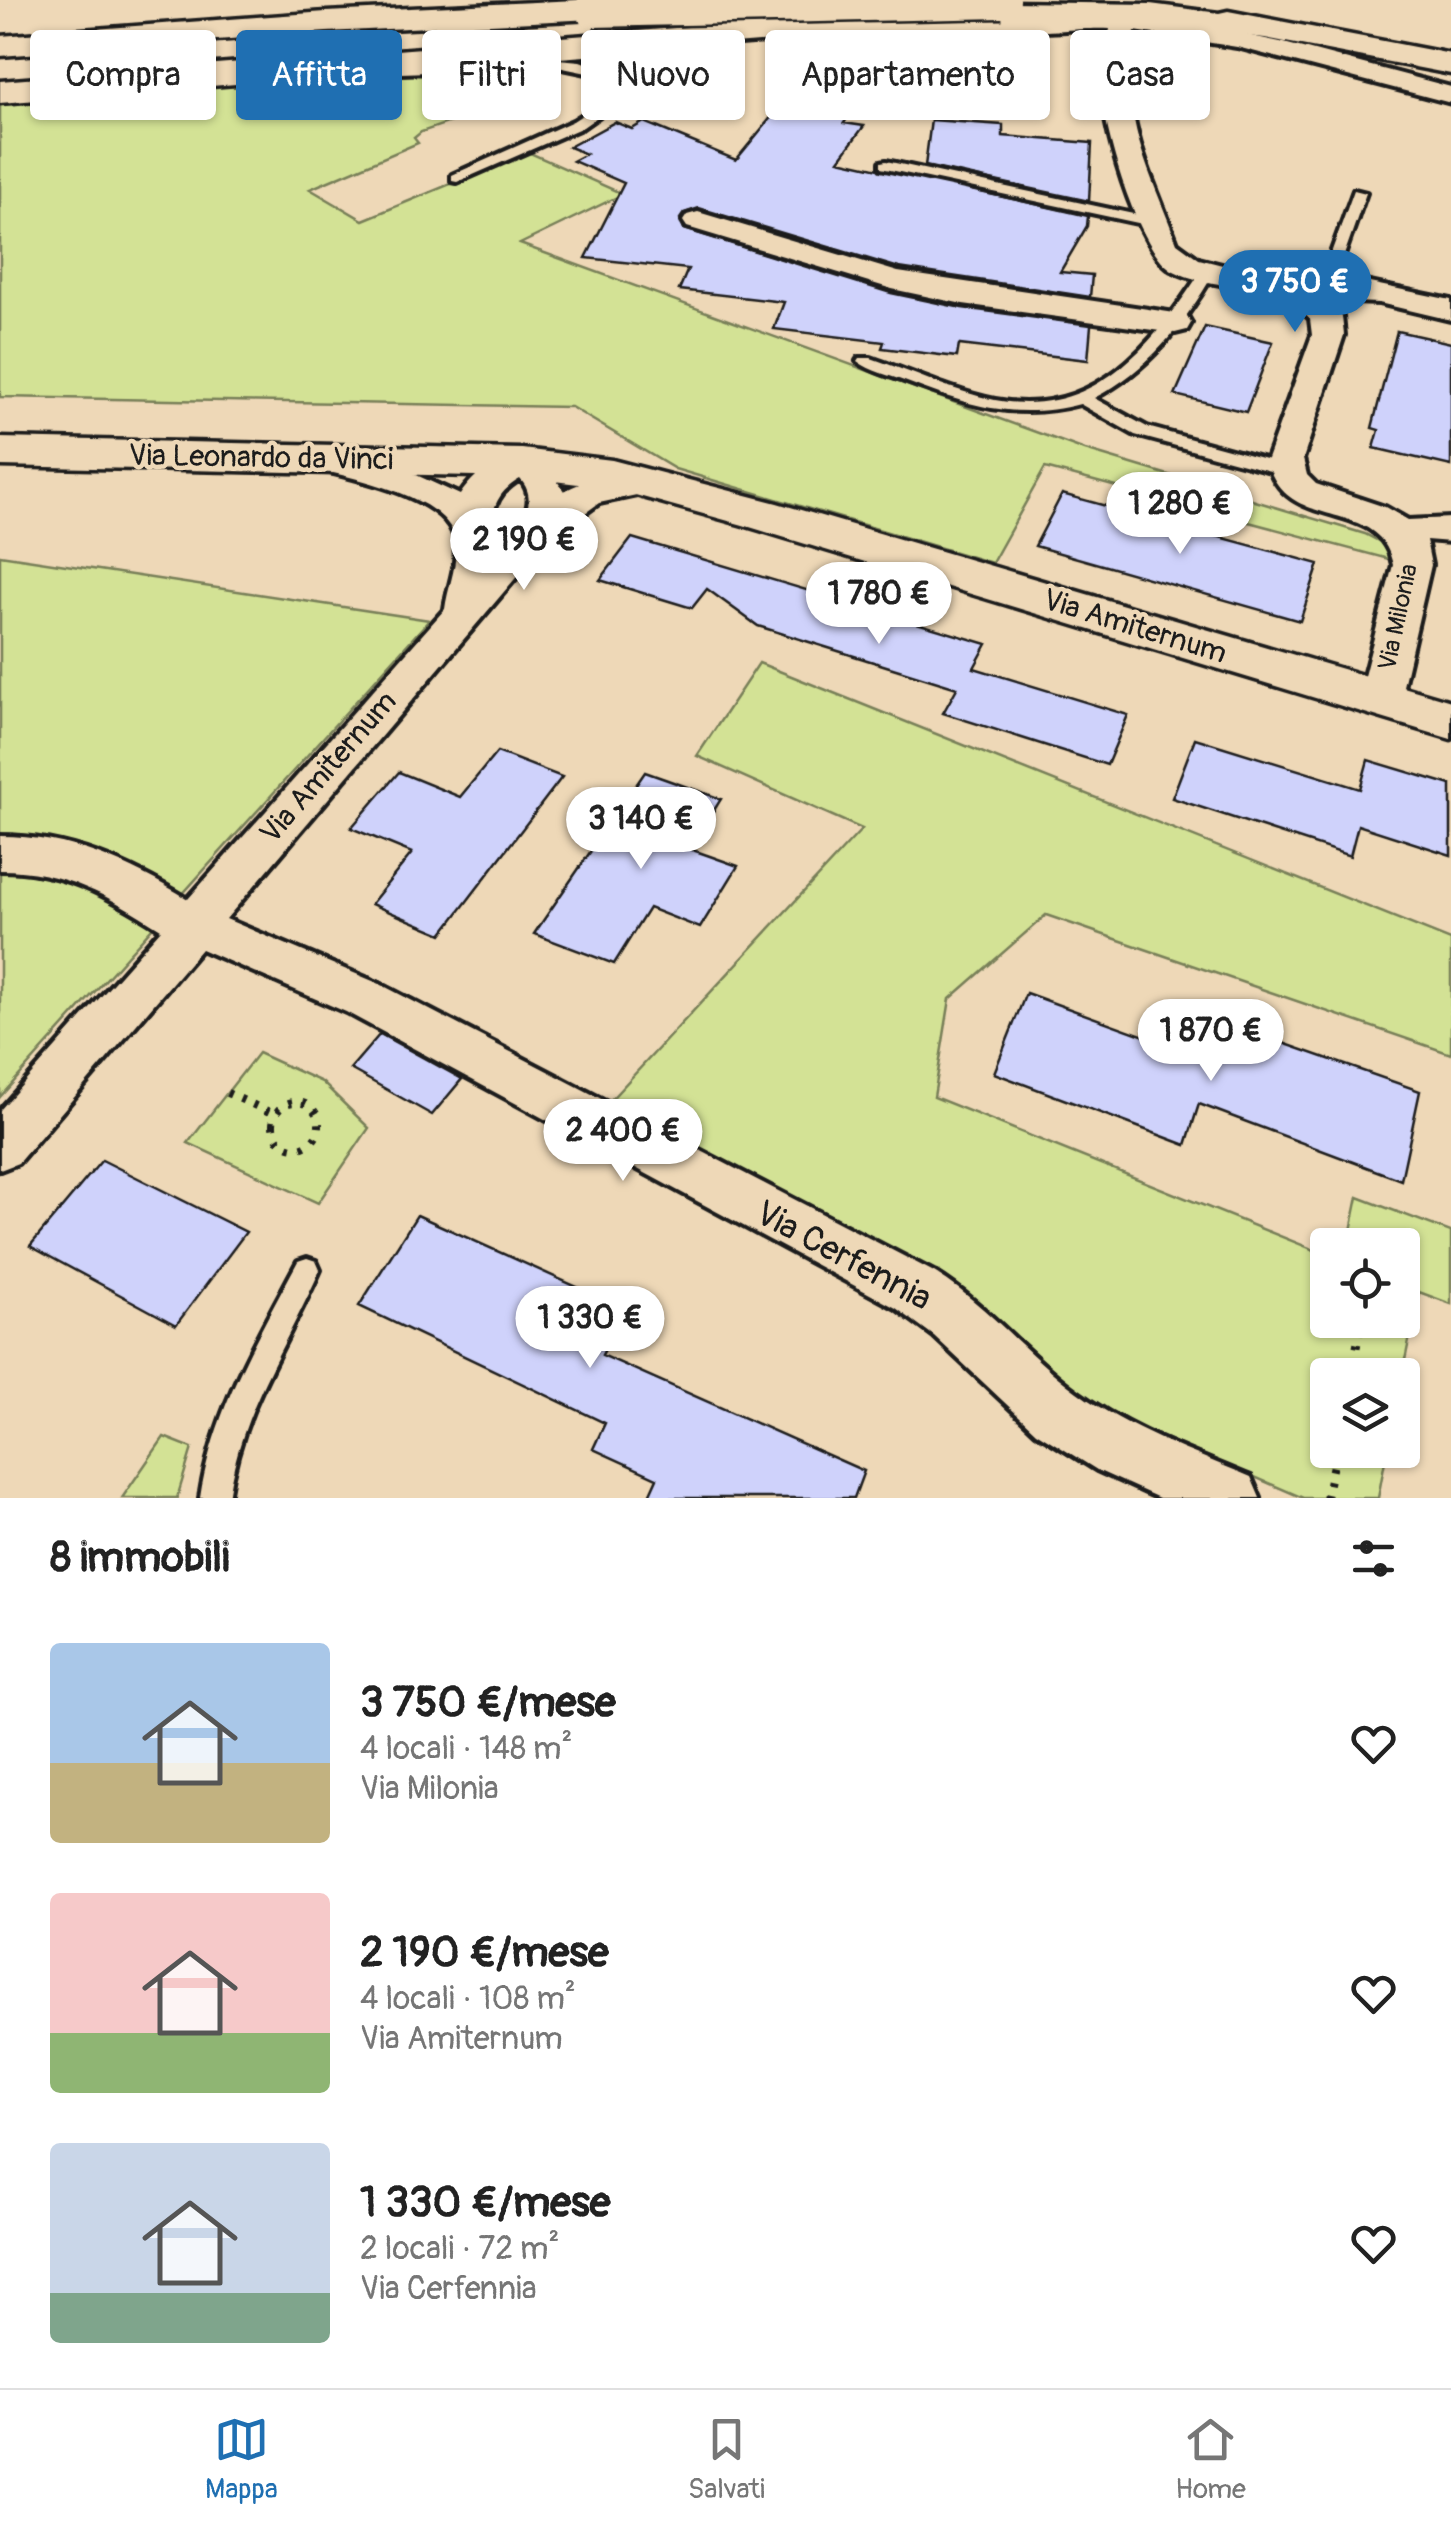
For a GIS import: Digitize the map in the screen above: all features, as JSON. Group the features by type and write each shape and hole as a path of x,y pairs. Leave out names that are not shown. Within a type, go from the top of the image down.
{"main road":[{"path":"0,30 329,5 455,0"},
{"path":"402,59 926,18 1000,4"},
{"path":"0,46 326,22 593,9 1062,5 1261,29"},
{"path":"1131,11 1261,29 1451,64"},
{"path":"0,92 236,73"},
{"name":"Via Leonardo da Vinci","path":"0,452 522,463"},
{"name":"Via Amiternum","path":"522,463 579,468 647,482 1451,720"}],"street":[{"path":"926,18 945,26 1131,11 1451,95"},
{"path":"1131,11 1114,74 1116,110 1152,222 1173,257 1206,272 1320,294 1368,293 1451,310"},
{"path":"698,221 892,280 963,294 1175,323"},
{"path":"1285,470 1285,459 1330,331 1320,294"},
{"path":"310,458 370,469 424,492 460,514 472,532"},
{"path":"464,609 472,576 471,512 477,498 495,479 522,463 542,478 548,491 545,512 535,531"},
{"name":"Via Milonia","path":"1285,470 1308,495 1382,518 1410,548 1412,565 1379,699"},
{"name":"Via Amiternum","path":"0,1147 535,531 591,490 647,482"},
{"path":"1400,533 1428,528 1451,530"},
{"name":"Via Cerfennia","path":"0,853 40,854 77,863 125,882 193,925 363,998 915,1290 967,1326 1058,1414 1111,1446 1230,1498"}],"lane":[{"path":"402,69 534,63 580,65 598,72 604,96 595,112 578,124 457,178"},
{"path":"886,165 1152,222"},
{"path":"1320,294 1359,193"},
{"path":"865,362 1012,408 1046,408 1080,397 1146,357 1175,323 1206,272"},
{"path":"1080,397 1142,431 1285,470"},
{"path":"214,1498 220,1457 236,1412 307,1270"}],"path":[{"path":"228,1093 276,1115"},
{"path":"307,1104 318,1112 321,1126 306,1144 289,1147 273,1135 276,1115 290,1105 307,1104"},
{"path":"1326,1498 1332,1468"}],"green space":[{"path":"402,73 422,76 422,120 456,120 421,132 414,138 418,143 310,189 363,220 528,152 623,194 520,244 1085,450 1365,534 1386,545 1392,560 1045,468 992,563 675,469 571,407 0,397 0,101 30,98 30,120 216,120 216,82 236,80 236,120 402,120"},
{"path":"0,555 429,620 0,1097"},
{"path":"759,663 1451,940 1451,1054 1046,915 950,999 934,1097 1310,1248 1310,1338 1410,1338 1405,1358 1310,1358 1310,1468 1384,1468 1378,1498 1303,1498 1142,1428 1066,1388 606,1105 862,829 697,756"},
{"path":"258,1053 322,1082 369,1128 318,1203 188,1143"},
{"path":"1358,1197 1451,1232 1451,1304 1420,1292 1420,1228 1352,1228"},
{"path":"164,1437 192,1448 177,1498 122,1498"}],"building":[{"path":"769,120 846,120 844,123 864,126 839,160 1088,216 1087,226 1060,272 1092,275 1090,297 899,268 699,208 684,213 680,219 684,229 891,293 962,308 1091,325 1088,360 959,345 957,357 882,348 884,342 774,329 784,302 679,290 688,269 586,258 624,183 573,161 586,154 569,147 615,122 632,129 644,122 736,160"},
{"path":"931,120 1003,125 1003,136 1092,143 1089,201 925,166"},
{"path":"1205,327 1273,342 1246,412 1175,395"},
{"path":"1397,331 1451,343 1451,466 1374,448 1379,430 1372,428"},
{"path":"1062,494 1319,564 1300,621 1035,546"},
{"path":"632,538 987,644 974,668 1128,715 1107,765 943,713 957,688 758,626 707,589 692,608 600,580"},
{"path":"1195,738 1360,789 1368,760 1451,785 1451,855 1358,825 1350,856 1172,798"},
{"path":"497,752 562,777 442,934 371,904 412,853 351,828 399,772 460,797"},
{"path":"645,772 721,799 690,849 738,866 700,928 649,908 614,964 534,934"},
{"path":"1026,993 1208,1059 1220,1021 1420,1091 1401,1180 1199,1104 1186,1145 994,1073"},
{"path":"380,1034 462,1079 432,1115 350,1069"},
{"path":"102,1160 246,1232 176,1325 30,1246"},
{"path":"417,1215 626,1309 602,1355 864,1471 854,1498 648,1498 657,1478 593,1449 605,1423 359,1306"}]}
